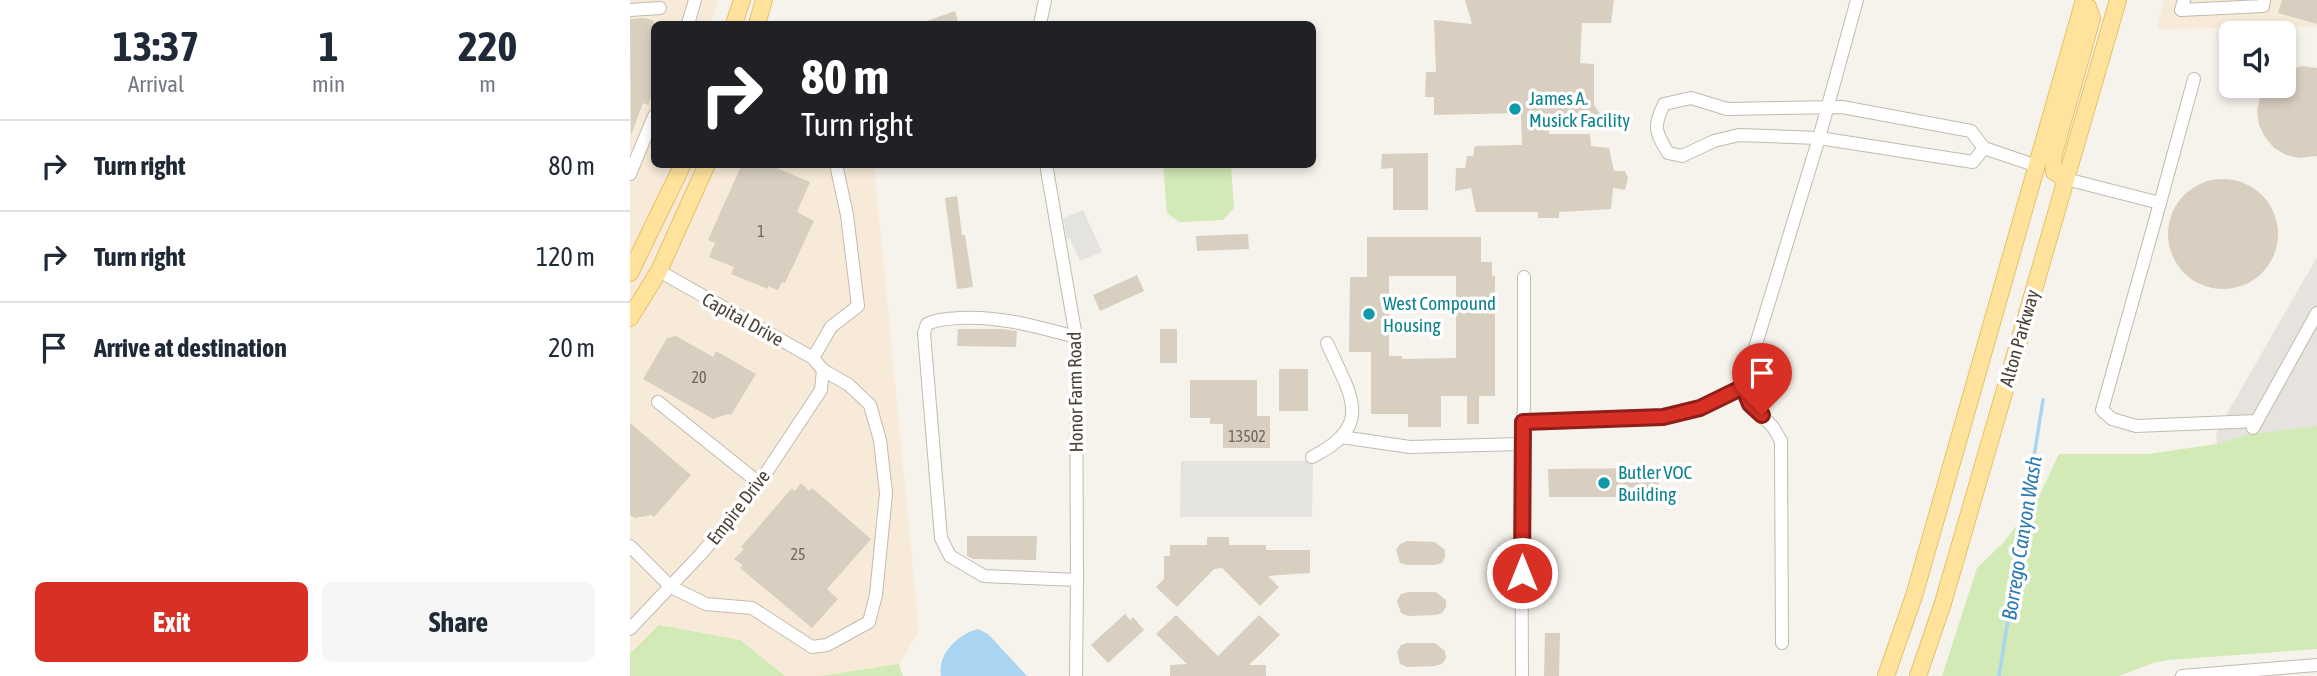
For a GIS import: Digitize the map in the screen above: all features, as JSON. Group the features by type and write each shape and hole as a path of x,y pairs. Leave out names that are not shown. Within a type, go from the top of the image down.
{"main road":[{"path":"735,21 741,0"},
{"path":"758,21 764,0"},
{"name":"Alton Parkway","path":"1918,676 1942,603 2118,0"},
{"path":"2066,179 2054,172 2053,158 2092,18 2084,2"},
{"name":"Alton Parkway","path":"1886,676 1914,596 2084,2"},
{"path":"630,273 681,168"},
{"path":"630,318 659,271 705,168"}],"street":[{"path":"689,21 695,0"},
{"path":"1041,21 1045,0"},
{"path":"1782,643 1781,441 1773,427 1750,404 1743,387 1819,138 1857,0"},
{"path":"2184,0 2181,10 2263,6 2264,0"},
{"path":"630,10 660,8"},
{"path":"2194,79 2102,410 2112,419 2136,426 2255,425 2317,313"},
{"path":"1984,148 1973,162 1819,138 1739,135 1714,141 1682,156 1668,153 1656,133 1657,119 1664,104 1691,98 1727,109 1828,106 1971,131 1984,148 2037,166"},
{"path":"630,174 651,123"},
{"path":"813,358 831,327 858,306 847,215 837,168"},
{"name":"Honor Farm Road","path":"1046,168 1076,337 1076,676"},
{"path":"2066,179 2160,204"},
{"name":"Capital Drive","path":"659,271 813,358 823,370 849,385 870,405 880,440 886,494 876,595 869,622 828,645 812,647 752,608 706,604 670,587"},
{"path":"1522,676 1521,444 1524,276"},
{"path":"1076,337 1016,321 982,317 936,319 927,324 924,333 941,538 950,556 984,576 1077,580"},
{"path":"1312,457 1331,447 1350,428 1354,407 1327,343"},
{"name":"Empire Drive","path":"630,629 670,587 759,483 821,390 823,370"},
{"path":"1523,422 1663,417 1700,408 1743,387"},
{"path":"658,402 759,483"},
{"path":"1341,437 1410,447 1521,444"},
{"path":"630,546 670,587"},
{"path":"2182,676 2317,665"}],"shaded area":[{"path":"630,0 718,0 712,21 651,21 651,168 874,168 919,631 899,664 820,676 785,676 740,640 660,625 630,654"},
{"path":"2164,0 2317,0 2317,27 2296,27 2296,21 2219,21 2219,28 2161,29 2157,26"},
{"path":"1083,210 1102,252 1080,261 1070,239 1067,239 1063,218"},
{"path":"2317,257 2317,426 2250,434 2217,444 2216,433"},
{"path":"1181,461 1313,461 1312,517 1180,517"}],"green space":[{"path":"1163,168 1231,168 1234,208 1223,220 1179,222 1167,213"},
{"path":"2317,426 2317,649 2168,660 2119,676 1942,676 1977,568 2004,542 2039,496 2059,454 2148,454 2217,444 2250,434"},
{"path":"659,625 740,640 785,676 630,676 630,654"},
{"path":"898,664 903,676 820,676"}],"water":[{"path":"978,629 988,634 1027,676 941,676 942,660 950,646 963,635"}],"building":[{"name":"James A. Musick Facility","path":"1465,0 1614,0 1611,23 1582,23 1580,63 1594,64 1594,105 1601,115 1550,114 1549,134 1590,134 1591,146 1609,148 1614,171 1625,171 1628,178 1625,190 1613,188 1611,209 1559,212 1559,218 1538,218 1538,212 1476,212 1471,188 1455,191 1456,168 1465,168 1467,156 1473,156 1475,146 1522,145 1521,113 1434,115 1434,97 1425,97 1426,72 1436,72 1434,20 1472,24"},
{"path":"2282,0 2317,0 2317,24 2278,13"},
{"path":"955,11 958,21 927,21"},
{"path":"645,18 654,21 651,21 651,96 648,105 643,103 631,135 630,19"},
{"path":"2296,68 2317,68 2317,156 2299,158 2286,155 2274,148 2259,125 2257,111 2260,98 2296,98"},
{"path":"1428,153 1428,210 1393,210 1393,168 1381,169 1382,154"},
{"path":"740,168 777,168 810,182 797,212 814,221 785,283 782,282 778,290 768,286 768,289 731,274 734,267 709,257 715,243 708,240"},
{"path":"2223,179 2244,183 2262,195 2274,213 2278,234 2274,255 2262,273 2244,285 2223,289 2202,285 2184,273 2172,255 2168,234 2172,213 2184,195 2202,183"},
{"path":"957,196 973,287 957,289 945,198"},
{"path":"1248,234 1249,249 1197,251 1196,236"},
{"name":"West Compound Housing","path":"1367,237 1481,237 1481,262 1492,262 1492,276 1495,276 1495,396 1479,396 1479,424 1467,424 1467,396 1441,396 1441,427 1408,427 1408,414 1371,414 1371,352 1349,352 1350,277 1367,277","holes":["1389,276 1456,276 1456,358 1402,359 1402,356 1389,356"]},
{"path":"1137,275 1144,291 1100,311 1093,295"},
{"path":"958,329 1017,331 1016,347 957,346"},
{"path":"1160,329 1177,329 1177,363 1160,363"},
{"path":"676,336 713,357 716,351 756,374 731,415 713,419 643,379 667,338"},
{"path":"1279,369 1308,369 1308,411 1279,411"},
{"path":"1190,380 1257,380 1257,416 1270,416 1270,448 1223,448 1223,424 1210,424 1210,418 1190,418"},
{"path":"630,423 691,475 654,517 651,515 635,518 630,515"},
{"name":"Butler VOC Building","path":"1659,468 1659,497 1549,497 1548,469"},
{"path":"801,483 809,491 812,488 871,539 827,589 838,599 812,628 740,568 743,565 734,559 744,549 741,547 792,488 795,491"},
{"path":"967,536 1037,536 1036,560 973,559 967,556"},
{"path":"1207,537 1229,537 1229,545 1266,545 1266,550 1310,550 1310,573 1268,576 1279,587 1260,606 1222,568 1214,569 1177,607 1156,587 1164,579 1164,556 1170,556 1170,545 1207,545"},
{"path":"1407,541 1435,542 1445,550 1442,563 1400,563 1396,550 1400,544"},
{"path":"1436,592 1446,600 1446,607 1442,613 1436,615 1408,616 1401,613 1397,601 1401,594"},
{"path":"1125,614 1130,620 1133,617 1144,630 1108,663 1091,645"},
{"path":"1176,615 1218,656 1259,615 1280,635 1249,665 1266,665 1266,676 1170,676 1170,665 1187,664 1156,634"},
{"path":"1545,633 1560,633 1559,676 1544,676"},
{"path":"1435,643 1445,651 1446,658 1442,664 1435,666 1407,667 1400,664 1397,652 1401,645"}],"waterway":[{"name":"Borrego Canyon Wash","path":"1999,676 2043,400"}],"place":[{"name":"James A. Musick Facility","path":"1515,109"},
{"name":"West Compound Housing","path":"1369,314"},
{"name":"Butler VOC Building","path":"1604,483"}],"route":[{"path":"1522,573 1523,422 1663,417 1700,408 1743,387 1750,404 1762,415"}]}
